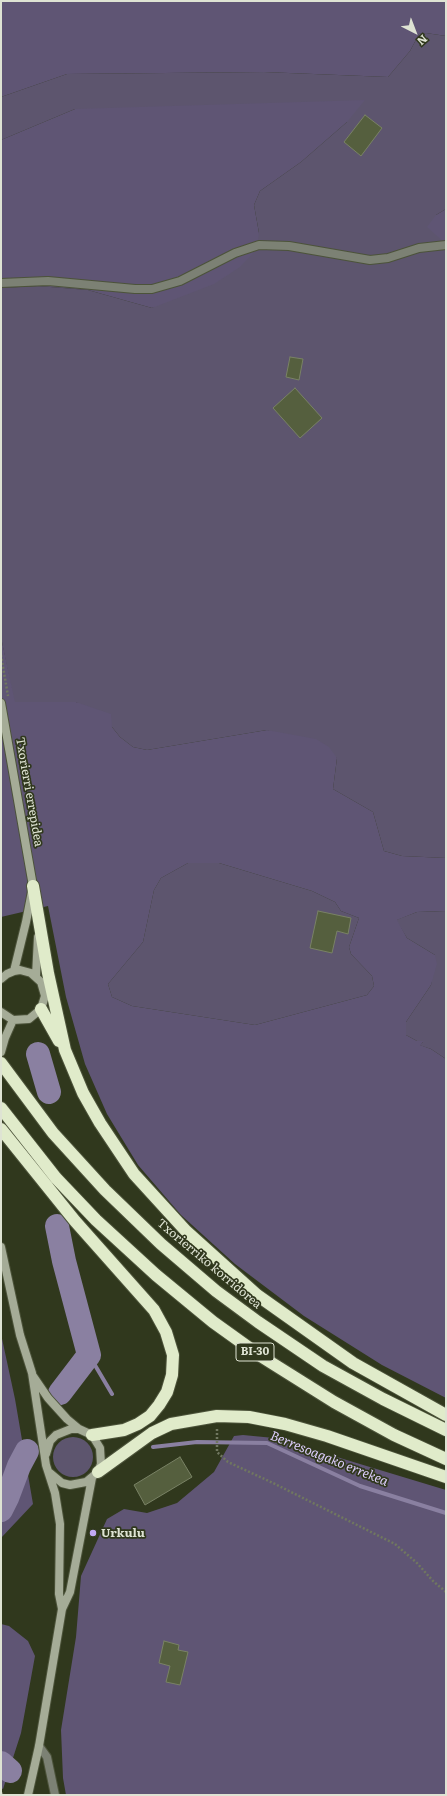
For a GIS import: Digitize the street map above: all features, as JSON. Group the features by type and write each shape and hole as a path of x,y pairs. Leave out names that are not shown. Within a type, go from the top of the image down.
{"highway":[{"path":"33,886 38,919 65,1050"},
{"path":"41,1009 65,1050 83,1093 116,1149 134,1174 162,1206 203,1247 257,1295 331,1348 394,1387 446,1415"},
{"name":"Txorierriko korridorea","path":"1,1063 53,1133 105,1190 160,1244 195,1274 258,1322 340,1376 396,1406 446,1430"},
{"name":"BI-30","path":"1,1108 56,1178 87,1210 176,1292 213,1322 259,1355 334,1402 394,1435 446,1459"},
{"path":"1,1129 75,1221 154,1310 166,1332 173,1355 172,1375 167,1392 150,1416 138,1424 124,1430 92,1435"},
{"path":"95,1475 134,1444 159,1430 172,1424 217,1416 249,1417 285,1424 327,1436 446,1477"}],"main road":[{"name":"Txorierri errepidea","path":"1,703 33,886"},
{"path":"14,971 33,886"},
{"path":"36,976 38,919"},
{"path":"1,978 14,971 26,971 36,976 41,982 45,996 41,1009 29,1019 14,1020 1,1012"},
{"path":"1,1052 5,1038 14,1020"},
{"path":"1,1247 20,1335 32,1373 46,1465 50,1473 60,1524 59,1594 62,1609"},
{"path":"28,1795 39,1746 62,1609 70,1592 95,1475 101,1464 100,1448 92,1435 79,1429 67,1419 48,1398 32,1373"},
{"path":"45,1457 50,1442 56,1435 71,1429 79,1429"},
{"path":"50,1473 62,1483 70,1485 82,1484 95,1475"}],"street":[{"path":"1,283 48,281 135,289 152,289 180,281 235,253 259,245 289,246 370,260 394,257 427,246 446,245"},
{"path":"39,1746 47,1757 55,1795"}],"path":[{"path":"217,1416 217,1452 228,1462 395,1544 417,1563 433,1581 446,1592"}],"shaded area":[{"path":"1,1 446,1 446,36 426,33 419,34 410,51 388,77 264,72 67,74 1,97"},
{"path":"426,33 446,36 446,209 436,215 446,244 446,858 402,856 384,851 373,812 333,789 337,758 267,730 147,750 133,747 120,737 112,727 76,702 14,702 1,637 1,288 38,286 88,290 152,308 259,233 254,205 260,191 301,162 347,122 75,109 1,140 1,97 67,74 264,72 388,77 410,51 419,34"},
{"path":"365,100 347,122 301,162 260,191 254,205 259,233 257,249 240,267 214,284 152,308 88,290 38,286 1,288 1,140 75,109"},
{"path":"446,209 446,244 427,227 436,215"},
{"path":"1,637 15,702 76,702 111,714 112,727 120,737 133,747 147,750 267,730 316,739 329,747 337,758 333,789 373,812 384,851 402,856 446,858 446,911 417,912 397,920 407,938 435,955 437,964 431,985 406,1022 406,1035 417,1041 424,1041 420,1045 431,1049 446,1059 446,1398 382,1365 304,1316 235,1264 181,1215 138,1165 107,1114 85,1064 66,997 48,906 1,917","holes":["188,863 219,863 312,891 335,902 341,911 359,918 349,947 351,954 372,976 374,986 367,995 255,1025 132,1006 112,997 108,984 143,942 154,890 161,878"]},
{"path":"188,863 219,863 312,891 335,902 341,911 359,918 349,947 351,954 372,976 374,986 367,995 255,1025 132,1006 112,997 108,984 143,942 154,890 161,878"},
{"path":"446,911 446,1059 431,1049 419,1045 423,1042 417,1041 406,1035 406,1022 431,985 435,955 407,938 396,920 417,912"},
{"path":"1,1334 15,1399 33,1504 1,1538"},
{"path":"243,1435 274,1438 446,1490 446,1795 66,1795 63,1778 61,1730 76,1637 81,1576 107,1519 124,1509 147,1513 177,1503 214,1472 234,1436"},
{"path":"69,1437 77,1437 84,1440 90,1446 93,1457 90,1468 84,1474 77,1477 69,1477 62,1474 56,1468 53,1461 53,1453 56,1446 62,1440"},
{"path":"1,1624 9,1626 28,1641 35,1656 21,1733 3,1789 1,1788"}],"building":[{"path":"365,115 382,128 361,156 344,142"},
{"path":"290,357 303,359 299,380 286,377"},
{"path":"295,388 322,418 300,438 273,408"},
{"path":"318,911 351,918 348,934 337,931 332,953 310,948"},
{"path":"180,1457 192,1477 145,1505 134,1485"},
{"path":"164,1641 179,1645 178,1650 188,1652 180,1685 166,1682 170,1666 159,1663"}],"waterway":[{"path":"38,1054 49,1092"},
{"path":"57,1226 64,1261 89,1355 60,1393"},
{"path":"89,1355 112,1394"},
{"name":"Berresoagako errekea","path":"153,1447 197,1442 267,1443 360,1486 446,1513"},
{"path":"1,1510 19,1466 27,1451"},
{"path":"1,1763 10,1771"}],"place":[{"name":"Urkulu","path":"93,1533"}]}
